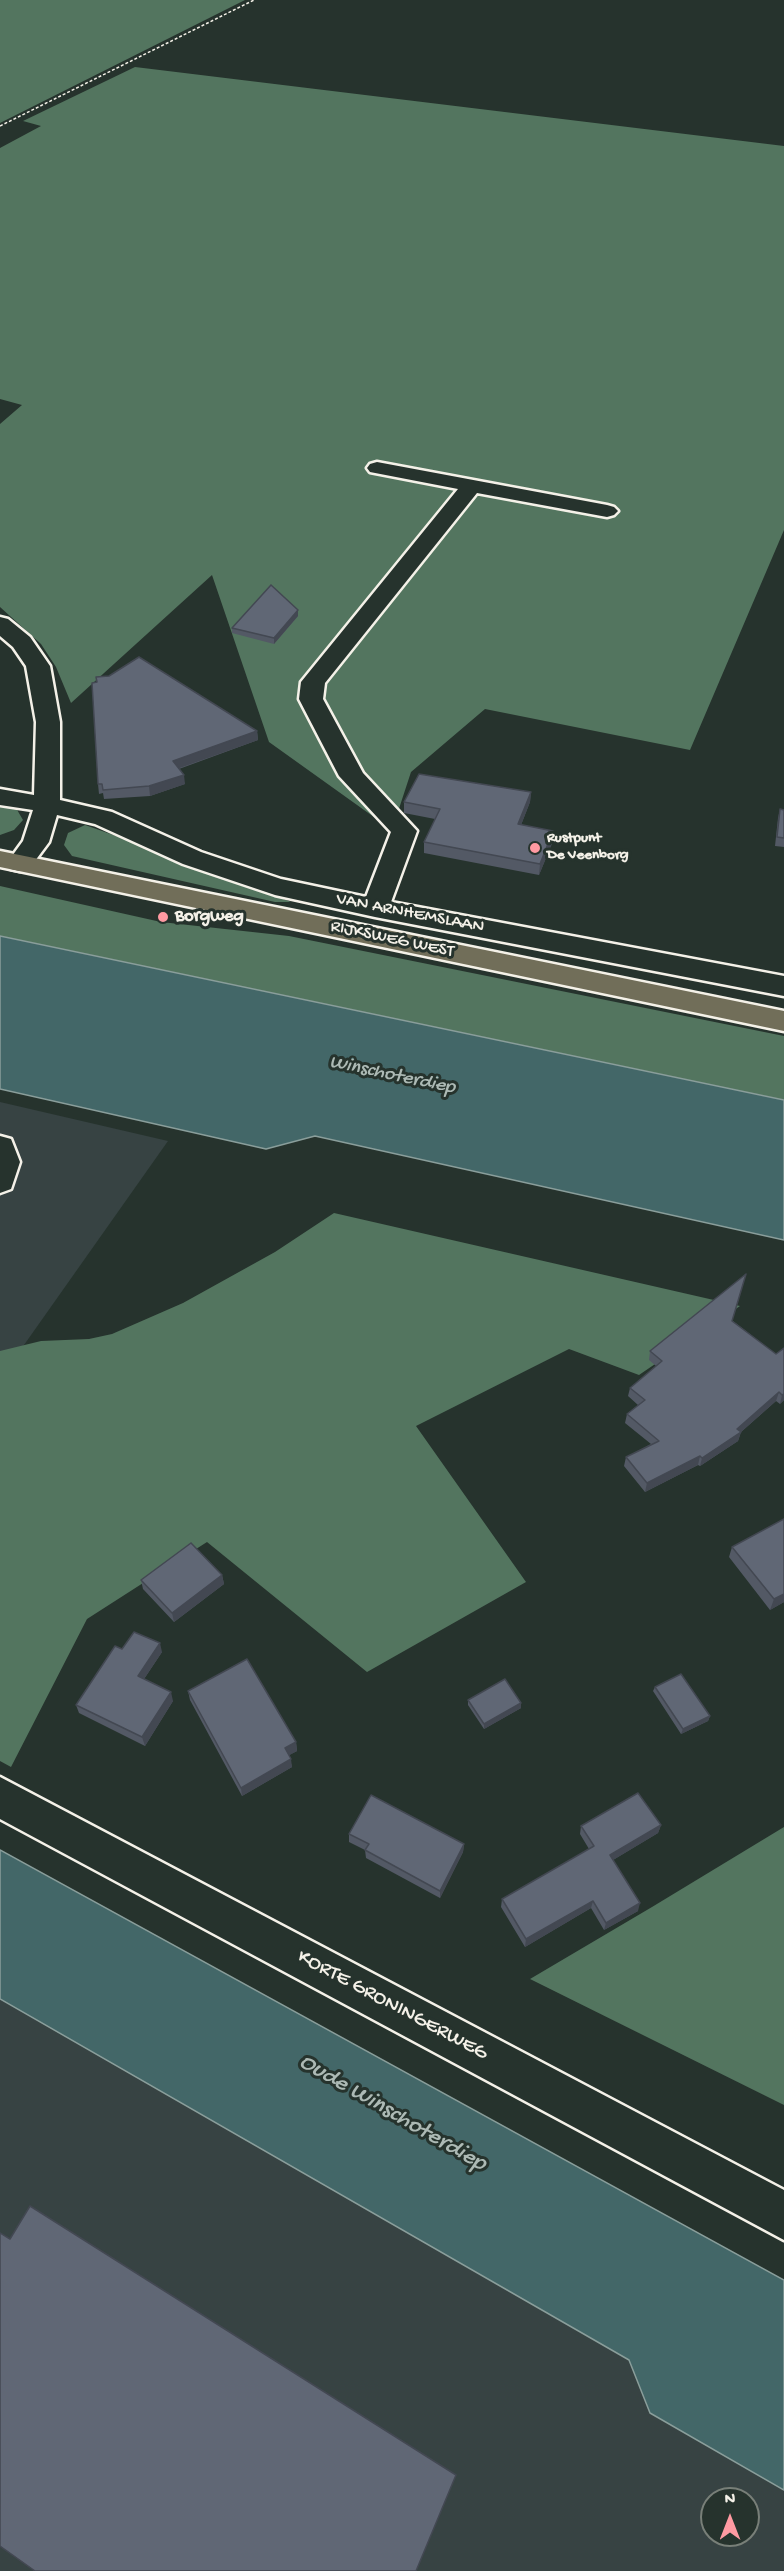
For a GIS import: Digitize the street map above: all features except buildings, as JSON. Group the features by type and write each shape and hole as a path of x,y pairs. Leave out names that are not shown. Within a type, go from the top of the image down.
{"main road":[{"name":"RIJKSWEG WEST","path":"10,861 784,1021"}],"street":[{"path":"377,468 607,511"},
{"path":"375,908 404,831 352,776 311,699 312,682 472,486"},
{"path":"0,624 31,654 40,674 49,740 47,805 36,842 10,861"},
{"path":"0,797 47,805"},
{"name":"VAN ARNHEMSLAAN","path":"47,805 120,824 192,858 252,879 375,908 784,986"},
{"path":"0,1147 4,1162 0,1181"},
{"name":"KORTE GRONINGERWEG","path":"0,1797 784,2216"}],"path":[{"path":"0,126 254,0"}],"shaded area":[{"path":"0,1102 168,1141 0,1379"},
{"path":"0,1961 784,2410 784,2571 0,2571"}],"green space":[{"path":"0,0 245,0 0,123"},
{"path":"135,67 784,146 784,530 690,750 485,709 411,772 392,830 269,742 212,575 71,703 56,667 41,644 0,607 0,424 22,405 0,399 0,148 41,126 23,121"},
{"path":"0,807 16,808 23,820 14,830 0,835"},
{"path":"85,825 291,902 275,902 72,856 64,845 68,833"},
{"path":"0,886 161,922 289,936 784,1036 784,1100 0,936"},
{"path":"334,1213 740,1306 639,1375 569,1349 416,1426 526,1582 367,1672 207,1542 87,1619 11,1767 0,1761 0,1351 41,1341 89,1339 112,1334 183,1303 275,1252"},
{"path":"784,1827 784,2105 530,1979 652,1907"}],"water":[{"name":"Winschoterdiep","path":"0,936 784,1100 784,1240 315,1136 266,1149 0,1089"},
{"name":"Oude Winschoterdiep","path":"0,1850 784,2280 784,2490 650,2413 629,2360 0,1999"}],"place":[{"name":"Rustpunt De Veenborg","path":"535,848"},
{"name":"Borgweg","path":"163,917"}]}
